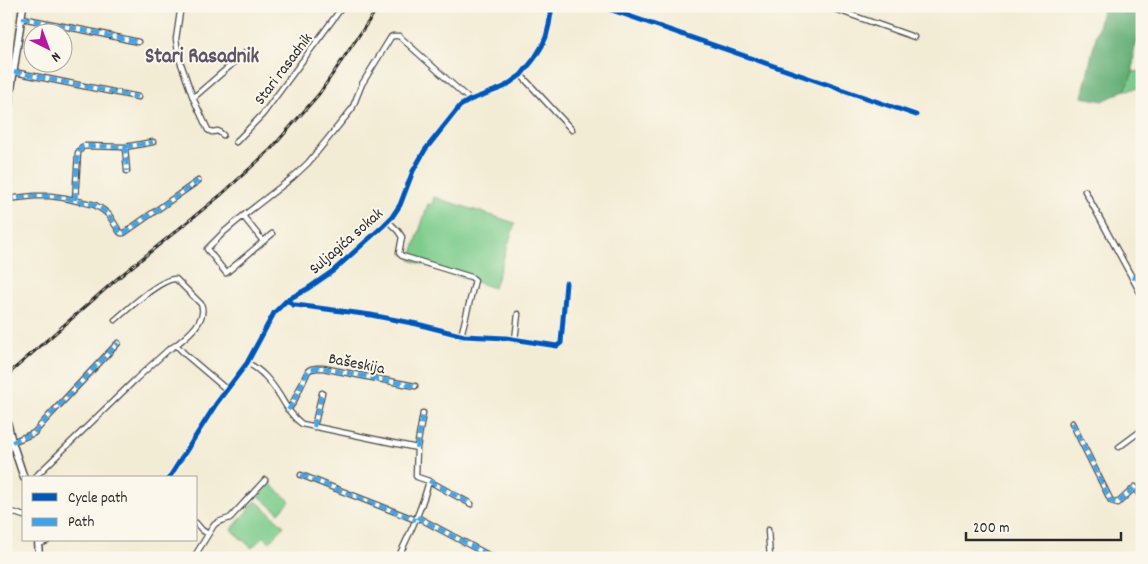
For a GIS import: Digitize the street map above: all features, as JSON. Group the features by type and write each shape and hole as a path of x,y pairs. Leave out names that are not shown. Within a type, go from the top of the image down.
{"main road":[{"path":"6,124 23,6"},
{"path":"6,417 23,476"},
{"path":"38,542 39,558"}],"street":[{"path":"180,6 176,39 177,51 193,98 208,130 212,132 218,131 223,135"},
{"name":"Stari rasadnik","path":"236,142 263,114 344,6"},
{"name":"Suljagića sokak","path":"170,476 226,389 247,363 274,313 287,300 333,271 388,221 400,205 413,171 425,150 460,106 470,100 504,87 521,75 542,46 549,25 552,6"},
{"path":"600,6 916,115"},
{"path":"826,6 914,37"},
{"path":"22,18 138,42"},
{"path":"272,234 226,273 207,249 224,232 308,163 352,108 362,84 391,37 399,36 470,100"},
{"path":"193,98 245,53"},
{"path":"14,72 138,97"},
{"path":"521,75 572,130"},
{"path":"75,200 77,156 79,150 85,146 125,147 153,142"},
{"path":"125,147 127,171"},
{"path":"6,200 50,196 75,200 99,207 108,215 118,231 124,233 198,181"},
{"path":"1085,191 1142,296"},
{"path":"243,216 264,241"},
{"path":"388,221 402,237 399,253 402,256 471,277 475,280 461,336"},
{"path":"1132,278 1142,275"},
{"path":"36,476 136,379 182,340 200,320 203,308 176,279 169,279 154,288 115,320"},
{"path":"287,300 296,305 372,315 417,324 461,336 515,340 557,346 561,343 566,283"},
{"path":"515,340 518,314"},
{"path":"12,442 34,433 118,343"},
{"path":"176,345 186,356 226,389"},
{"path":"247,363 263,373 288,410 302,424 418,448"},
{"name":"Bašeskija","path":"288,410 294,403 308,371 311,369 330,369 416,386"},
{"path":"314,427 322,393"},
{"path":"423,413 416,476 471,504"},
{"path":"1072,422 1111,501 1118,503 1135,488 1142,499"},
{"path":"1119,447 1142,430"},
{"path":"301,475 417,518 494,558"},
{"path":"192,558 214,525 230,518 265,480"},
{"path":"398,558 417,518 429,482"},
{"path":"6,510 22,515"},
{"path":"198,525 208,534"},
{"path":"768,530 770,558"}],"green space":[{"path":"1103,6 1142,6 1142,31 1134,51 1133,72 1125,90 1103,101 1082,97"},
{"path":"1142,71 1142,88 1125,90 1133,72"},
{"path":"434,197 515,223 494,288 410,260 428,204 432,205"},
{"path":"270,484 290,501 279,513 259,496"},
{"path":"256,501 284,526 270,542 263,536 252,548 231,530"}],"railway":[{"path":"6,376 118,278 222,194 271,149 319,94 379,6"}],"marked path":[{"path":"22,18 138,42"},
{"path":"14,72 138,97"},
{"path":"125,147 153,142"},
{"path":"75,200 78,153 82,147 125,147 127,171"},
{"path":"6,199 50,196 95,205 109,215 119,231 124,233 198,181"},
{"path":"1132,278 1142,275"},
{"path":"12,442 34,433 118,343"},
{"path":"288,410 308,371 311,369 323,368 415,386"},
{"path":"314,427 322,393"},
{"path":"417,448 423,413"},
{"path":"1072,423 1111,501 1118,503 1135,487 1142,499"},
{"path":"301,475 416,520"},
{"path":"429,481 471,504"},
{"path":"417,517 494,558"}],"cycle path":[{"path":"170,476 216,404 247,363 274,313 287,300 333,271 392,217 400,205 413,171 425,150 460,106 470,100 504,87 521,75 542,46 546,37 552,6"},
{"path":"600,6 916,115"},
{"path":"287,300 293,305 371,315 464,336 506,338 557,346 561,343 566,283"}],"district":[{"name":"Stari Rasadnik","path":"202,55"}]}
